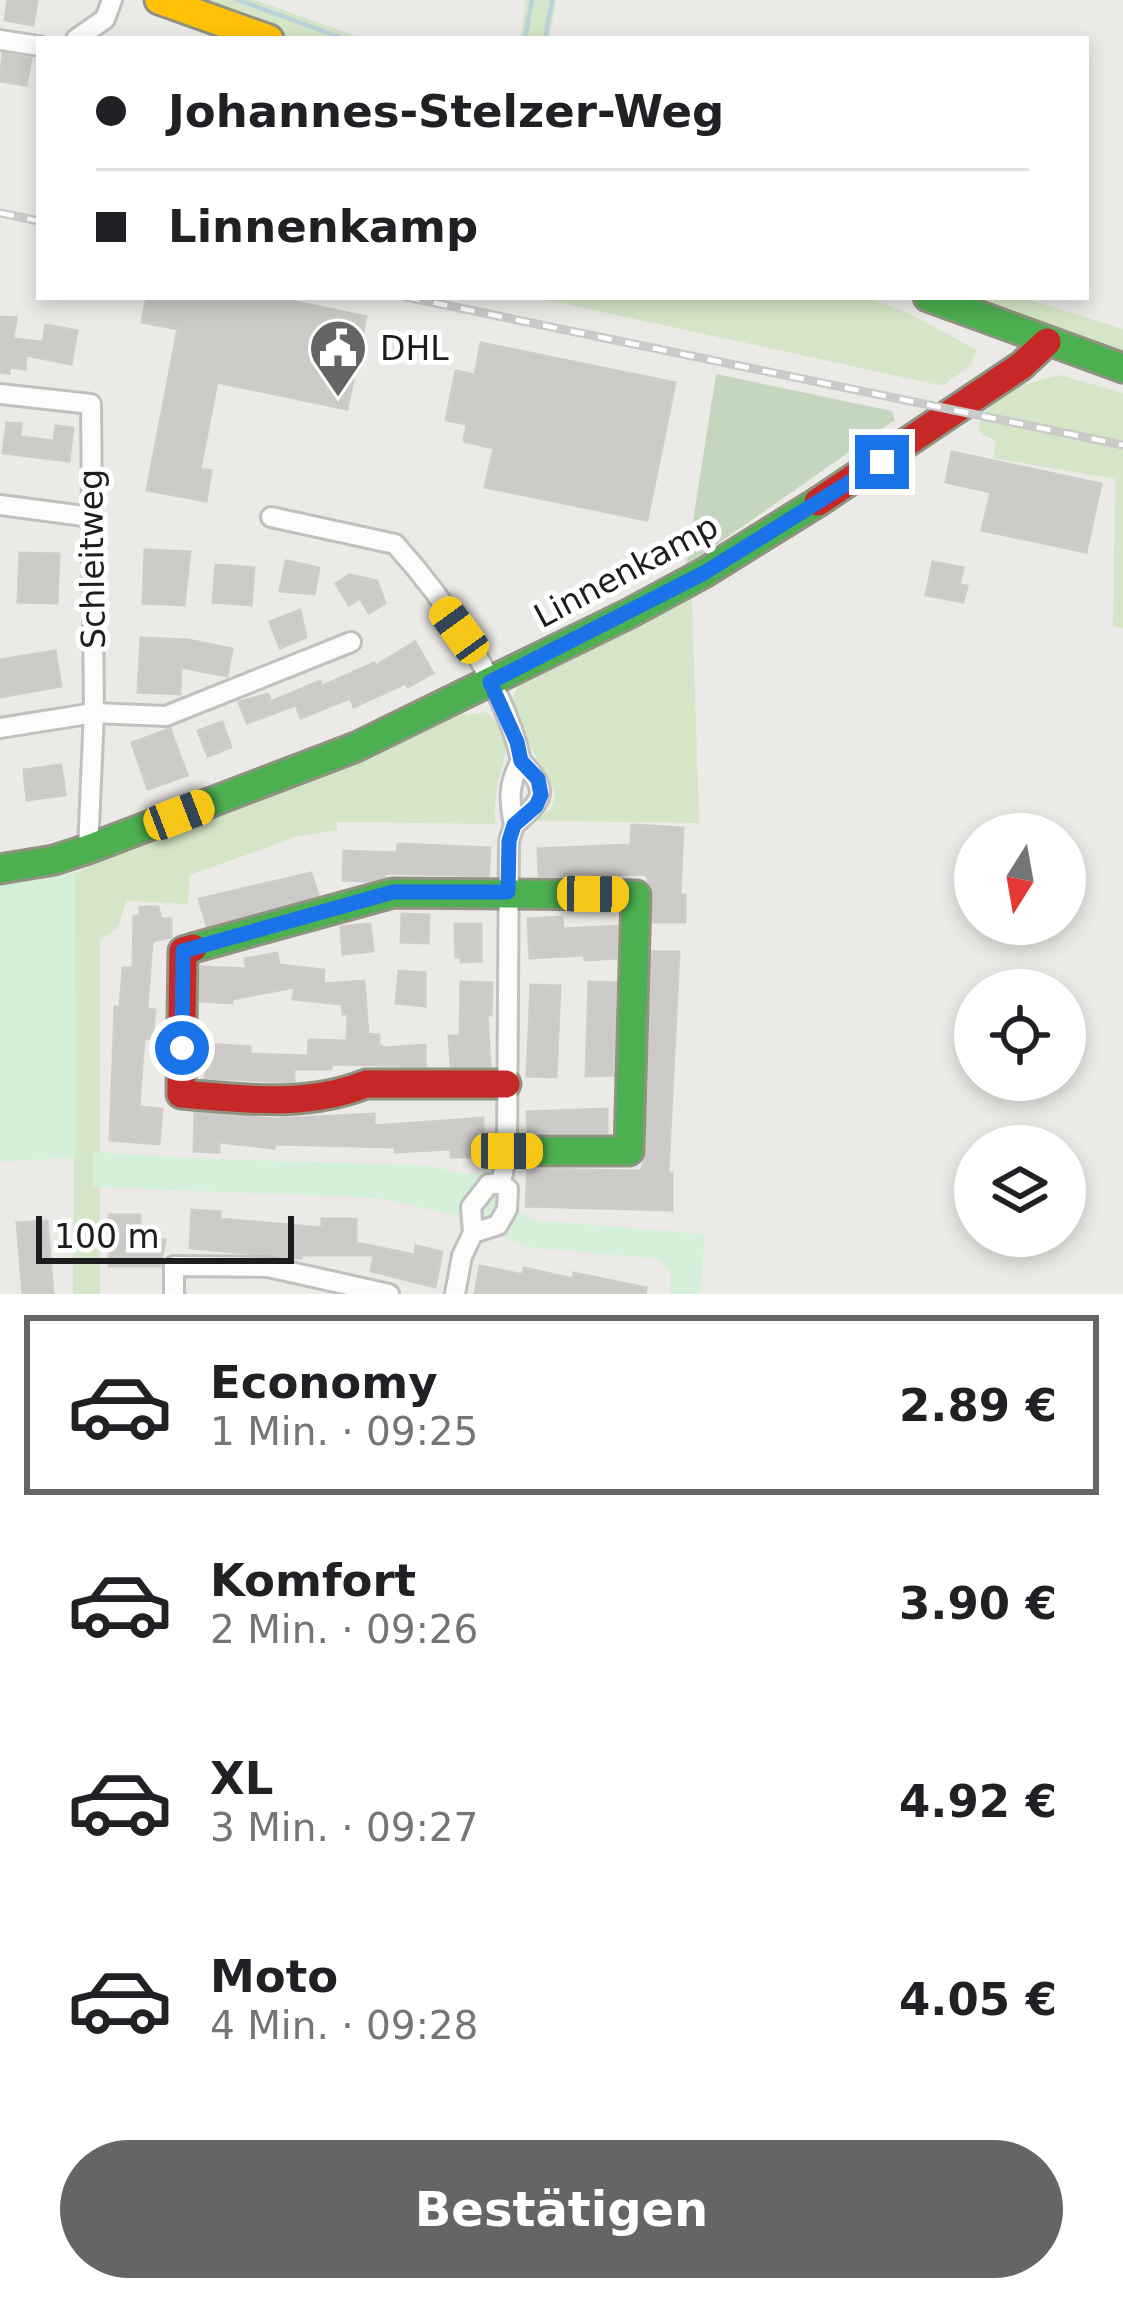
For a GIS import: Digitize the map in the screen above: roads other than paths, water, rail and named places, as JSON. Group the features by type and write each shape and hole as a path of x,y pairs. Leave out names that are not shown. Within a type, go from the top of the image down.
{"main road":[{"path":"159,0 260,36"},
{"path":"936,300 1123,368"},
{"name":"Linnenkamp","path":"0,869 88,849 356,747 630,613 749,546 944,421 1047,342"},
{"path":"506,1084 367,1084 346,1094 284,1101 182,1094 183,951 393,892 636,895 629,1151 507,1151"}],"street":[{"path":"81,36 105,20 112,0"},
{"path":"0,40 36,46"},
{"name":"Schleitweg","path":"0,394 91,404 94,713 88,849"},
{"path":"0,505 91,517"},
{"path":"271,518 395,544 459,630 490,682 521,761 538,779 541,795 536,806 514,825"},
{"path":"0,728 94,713 166,716 351,642"},
{"path":"454,1294 462,1256 473,1233 498,1225 506,1209 508,1189 502,1184 507,1151 509,841 514,825 509,799 511,779 521,761"},
{"path":"174,1294 174,1266 268,1267 389,1294"}],"waterway":[{"path":"238,0 337,36"},
{"path":"526,36 532,0"},
{"path":"546,36 552,0"}],"railway":[{"path":"0,213 36,220"},
{"path":"421,300 1123,445"}],"place":[{"name":"DHL","path":"338,399"}]}
